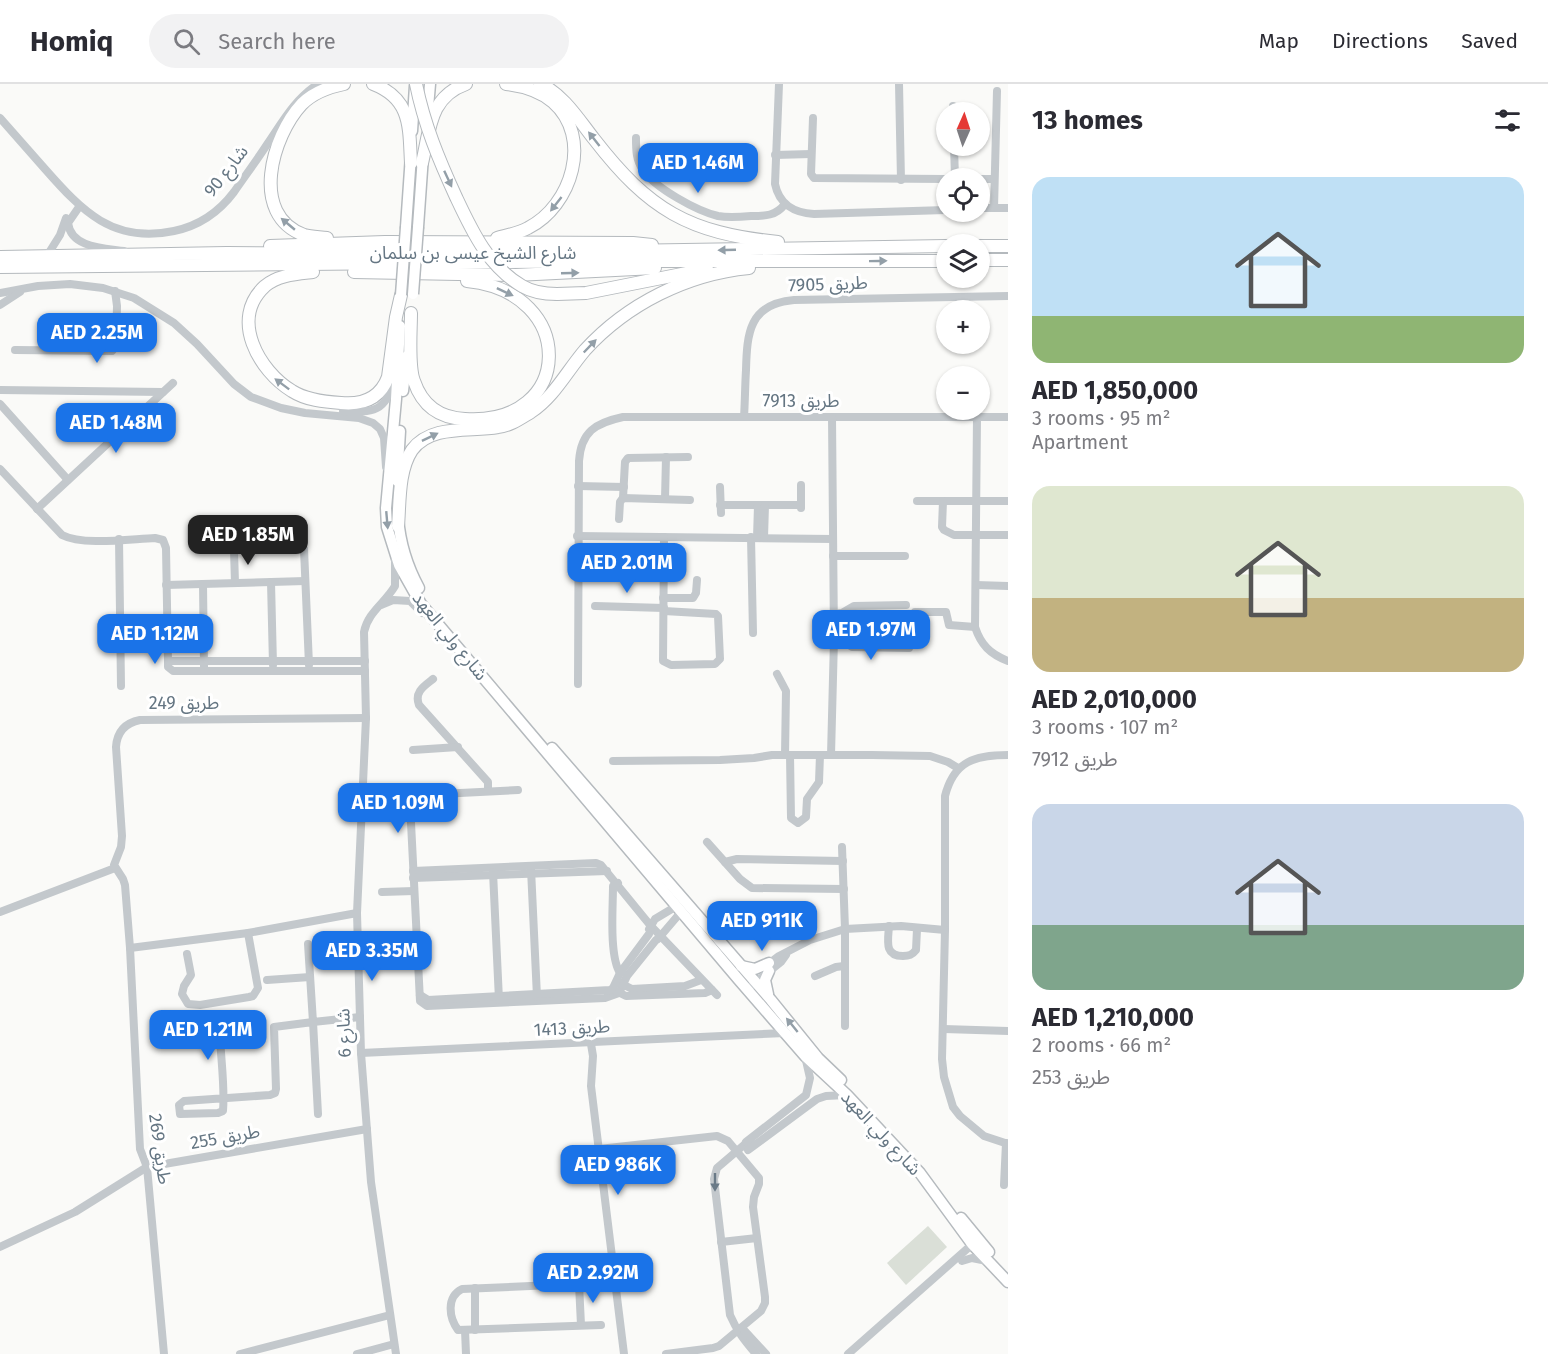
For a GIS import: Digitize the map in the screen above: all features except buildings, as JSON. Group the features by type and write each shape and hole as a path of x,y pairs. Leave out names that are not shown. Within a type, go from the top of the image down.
{"highway":[{"path":"269,142 303,104 321,91 344,84"},
{"path":"373,84 393,94 401,104 407,115 417,163"},
{"path":"415,84 434,149 471,228 484,251 502,271 524,287 557,294 586,293 671,275 758,262"},
{"path":"417,163 438,103 455,88 466,84"},
{"path":"470,242 509,235 539,221 564,194 571,175 574,156 572,135 566,118 554,103 539,92 506,84"},
{"path":"540,84 559,97 573,112 627,179 650,200 679,217 708,230 730,236 827,247"},
{"path":"303,104 280,138 274,156 270,197 276,212 289,226 304,235 337,240 385,242"},
{"path":"0,251 124,251 385,242 470,242 633,243 695,251"},
{"name":"شارع الشيخ عيسى بن سلمان","path":"0,257 695,251 936,246"},
{"path":"990,246 1008,246"},
{"path":"990,261 1008,260"},
{"path":"159,265 199,272 493,275 586,273 739,261"},
{"name":"شارع الشيخ عيسى بن سلمان","path":"0,267 936,261"},
{"path":"398,526 404,472 413,450 424,439 442,432 500,427 526,415 551,394 585,350 636,306 702,277 737,269 819,262"},
{"path":"0,278 11,274 68,271 81,267"},
{"path":"313,272 283,276 266,286 255,300 249,321 253,346 265,368 277,381 294,393 316,400 354,404 364,403 376,396 388,377 396,317 407,295"},
{"path":"364,272 480,282 508,291 531,308 541,321 547,337 549,355 547,373 539,389 526,404 512,413 493,419 458,419 438,413 426,404 412,378 411,313"}],"main road":[{"path":"415,84 417,163"},
{"path":"417,163 430,84"},
{"name":"شارع ولي العهد","path":"417,163 406,227 407,295 411,313 398,464 400,540 417,585 439,616 741,965 749,984 771,1000 818,1058 860,1099 977,1244 988,1262 1008,1282"},
{"name":"شارع ولي العهد","path":"417,163 418,227 398,365 387,483 387,527 399,565 421,604 678,910 749,984 805,1056 884,1131"},
{"path":"678,910 684,908 704,930 721,943"},
{"path":"741,965 755,969 769,967 765,985 771,1000"},
{"name":"شارع ولي العهد","path":"977,1244 1008,1273"}],"street":[{"name":"شارع 90","path":"0,118 77,205 97,220 118,229 147,234 181,230 212,215 269,142 289,111 318,84"},
{"path":"779,84 775,184 778,195 785,204 794,210 808,214 936,210"},
{"path":"899,84 901,180"},
{"path":"994,208 997,90"},
{"path":"813,118 811,174 814,178 936,179"},
{"path":"636,138 637,158 647,176 679,198 707,212 724,216 765,216 778,211 785,204"},
{"path":"775,155 811,154"},
{"path":"77,205 68,223 70,233 76,239 87,244 124,251"},
{"path":"50,251 60,235 68,212 77,205"},
{"path":"990,208 1008,208"},
{"path":"0,293 70,284 118,292 145,303 174,323 244,392 266,404 364,419 373,423 380,429 384,438 387,483"},
{"path":"0,305 28,288"},
{"path":"15,350 112,351 116,345 118,292"},
{"name":"طريق 7905","path":"744,417 750,329 760,313 776,303 794,300 1008,296"},
{"path":"289,409 372,411 388,398 398,365"},
{"path":"37,509 173,383"},
{"path":"0,390 163,393"},
{"path":"0,404 68,480"},
{"name":"طريق 7913","path":"578,486 580,445 587,434 596,426 623,417 936,417"},
{"path":"831,755 834,639 832,417"},
{"name":"طريق 7913","path":"990,417 1008,417"},
{"path":"977,420 975,627 979,640 987,649 1008,661"},
{"path":"665,499 666,457"},
{"path":"619,519 625,462 628,458 688,457"},
{"path":"0,469 4,480 62,535 68,538 86,541 155,538 163,540 166,548 168,661 204,666 309,666 365,661"},
{"path":"720,487 721,509 761,505 801,508 801,485"},
{"path":"578,684 578,486 624,487"},
{"path":"623,498 690,500"},
{"path":"917,501 1008,501"},
{"path":"943,501 944,530 954,535 1008,535"},
{"path":"753,633 757,538 761,505"},
{"path":"577,536 833,539"},
{"path":"595,606 663,606 716,614 718,616 720,659 718,662 693,665 665,663 663,606 664,537"},
{"path":"118,539 121,686"},
{"name":"شارع 6","path":"392,545 397,570 395,586 366,622 363,639 366,718 357,914 361,1053 371,1182 396,1354"},
{"path":"304,549 309,666"},
{"path":"234,550 235,583"},
{"path":"833,556 905,556"},
{"path":"578,566 617,568"},
{"path":"663,606 693,598 696,593 697,580"},
{"path":"166,585 305,581"},
{"path":"271,582 273,666"},
{"path":"203,584 204,666"},
{"path":"976,585 1008,586"},
{"path":"378,606 393,600 410,601 432,625 444,632"},
{"path":"834,614 854,606 906,605"},
{"path":"915,612 946,612 949,625 975,627"},
{"path":"834,639 840,639 852,647 909,648"},
{"path":"309,666 365,671"},
{"path":"777,674 786,691 791,818 798,823 805,819 807,799 818,784 820,755"},
{"path":"433,679 420,689 417,701 488,782 488,791"},
{"name":"طريق 249","path":"115,868 114,862 121,847 122,836 116,742 119,733 130,723 140,720 366,718"},
{"path":"413,750 458,747"},
{"path":"613,761 730,760 788,755 930,756 942,759 958,768"},
{"path":"1004,1185 1007,1144 984,1136 970,1126 953,1107 944,1077 942,1059 945,796 948,783 958,768 980,756 1008,755"},
{"path":"518,790 420,795 412,800 409,807 420,994 428,1000 499,1000 602,992 618,984 654,934 678,910"},
{"path":"707,842 742,882 755,888 844,889"},
{"path":"842,847 845,1026"},
{"path":"725,862 737,859 843,861"},
{"path":"0,912 115,868 124,882 130,948 248,933 357,914"},
{"path":"413,875 531,870 608,871 618,884 654,934 714,993 626,996 618,984 614,954 613,886 618,884"},
{"path":"531,870 537,998"},
{"path":"493,871 499,1000"},
{"path":"382,892 414,891"},
{"path":"654,934 655,919 678,910"},
{"path":"749,984 769,967 783,960 786,954 810,940 845,929 889,926 945,927"},
{"path":"889,926 888,948 890,954 896,956 908,956 916,950 917,929"},
{"path":"901,926 917,929 945,927"},
{"path":"187,954 191,975 183,986 182,994 188,1004 200,1005 253,996 258,988 248,933"},
{"path":"308,944 318,1114"},
{"name":"طريق 269","path":"130,948 140,1149 147,1167 164,1354"},
{"path":"815,976 844,966"},
{"path":"267,980 310,977"},
{"path":"618,984 632,989 685,986 701,980"},
{"path":"220,1036 223,1098 223,1109 220,1113 183,1115 179,1112 180,1103 184,1101 223,1098 274,1093 276,1089 273,1028 276,1025 360,1017"},
{"path":"944,1029 1008,1031"},
{"name":"طريق 1413","path":"361,1053 591,1044 785,1033"},
{"path":"591,1044 593,1056 591,1086 624,1354"},
{"path":"738,1152 751,1147 803,1104 810,1087 805,1056"},
{"path":"766,1354 743,1327 736,1325 730,1315 714,1175 717,1168 751,1139 803,1104 821,1097 847,1095"},
{"name":"طريق 255","path":"0,1248 75,1212 147,1167 367,1129"},
{"path":"599,1149 717,1136 725,1138 757,1174 759,1182 753,1203 765,1303 761,1311 725,1342 713,1348 666,1354"},
{"path":"721,1242 757,1238"},
{"path":"853,1354 962,1261 977,1244"},
{"path":"848,1354 977,1244"},
{"path":"962,1261 978,1258 988,1262"},
{"path":"598,1283 458,1290 450,1301 456,1329 601,1324"},
{"path":"579,1284 581,1325"},
{"path":"466,1354 475,1288"},
{"path":"240,1354 390,1315"},
{"path":"743,1327 756,1354"},
{"path":"357,1354 394,1344"}],"shaded area":[{"path":"928,1226 947,1247 906,1285 887,1263"}]}
